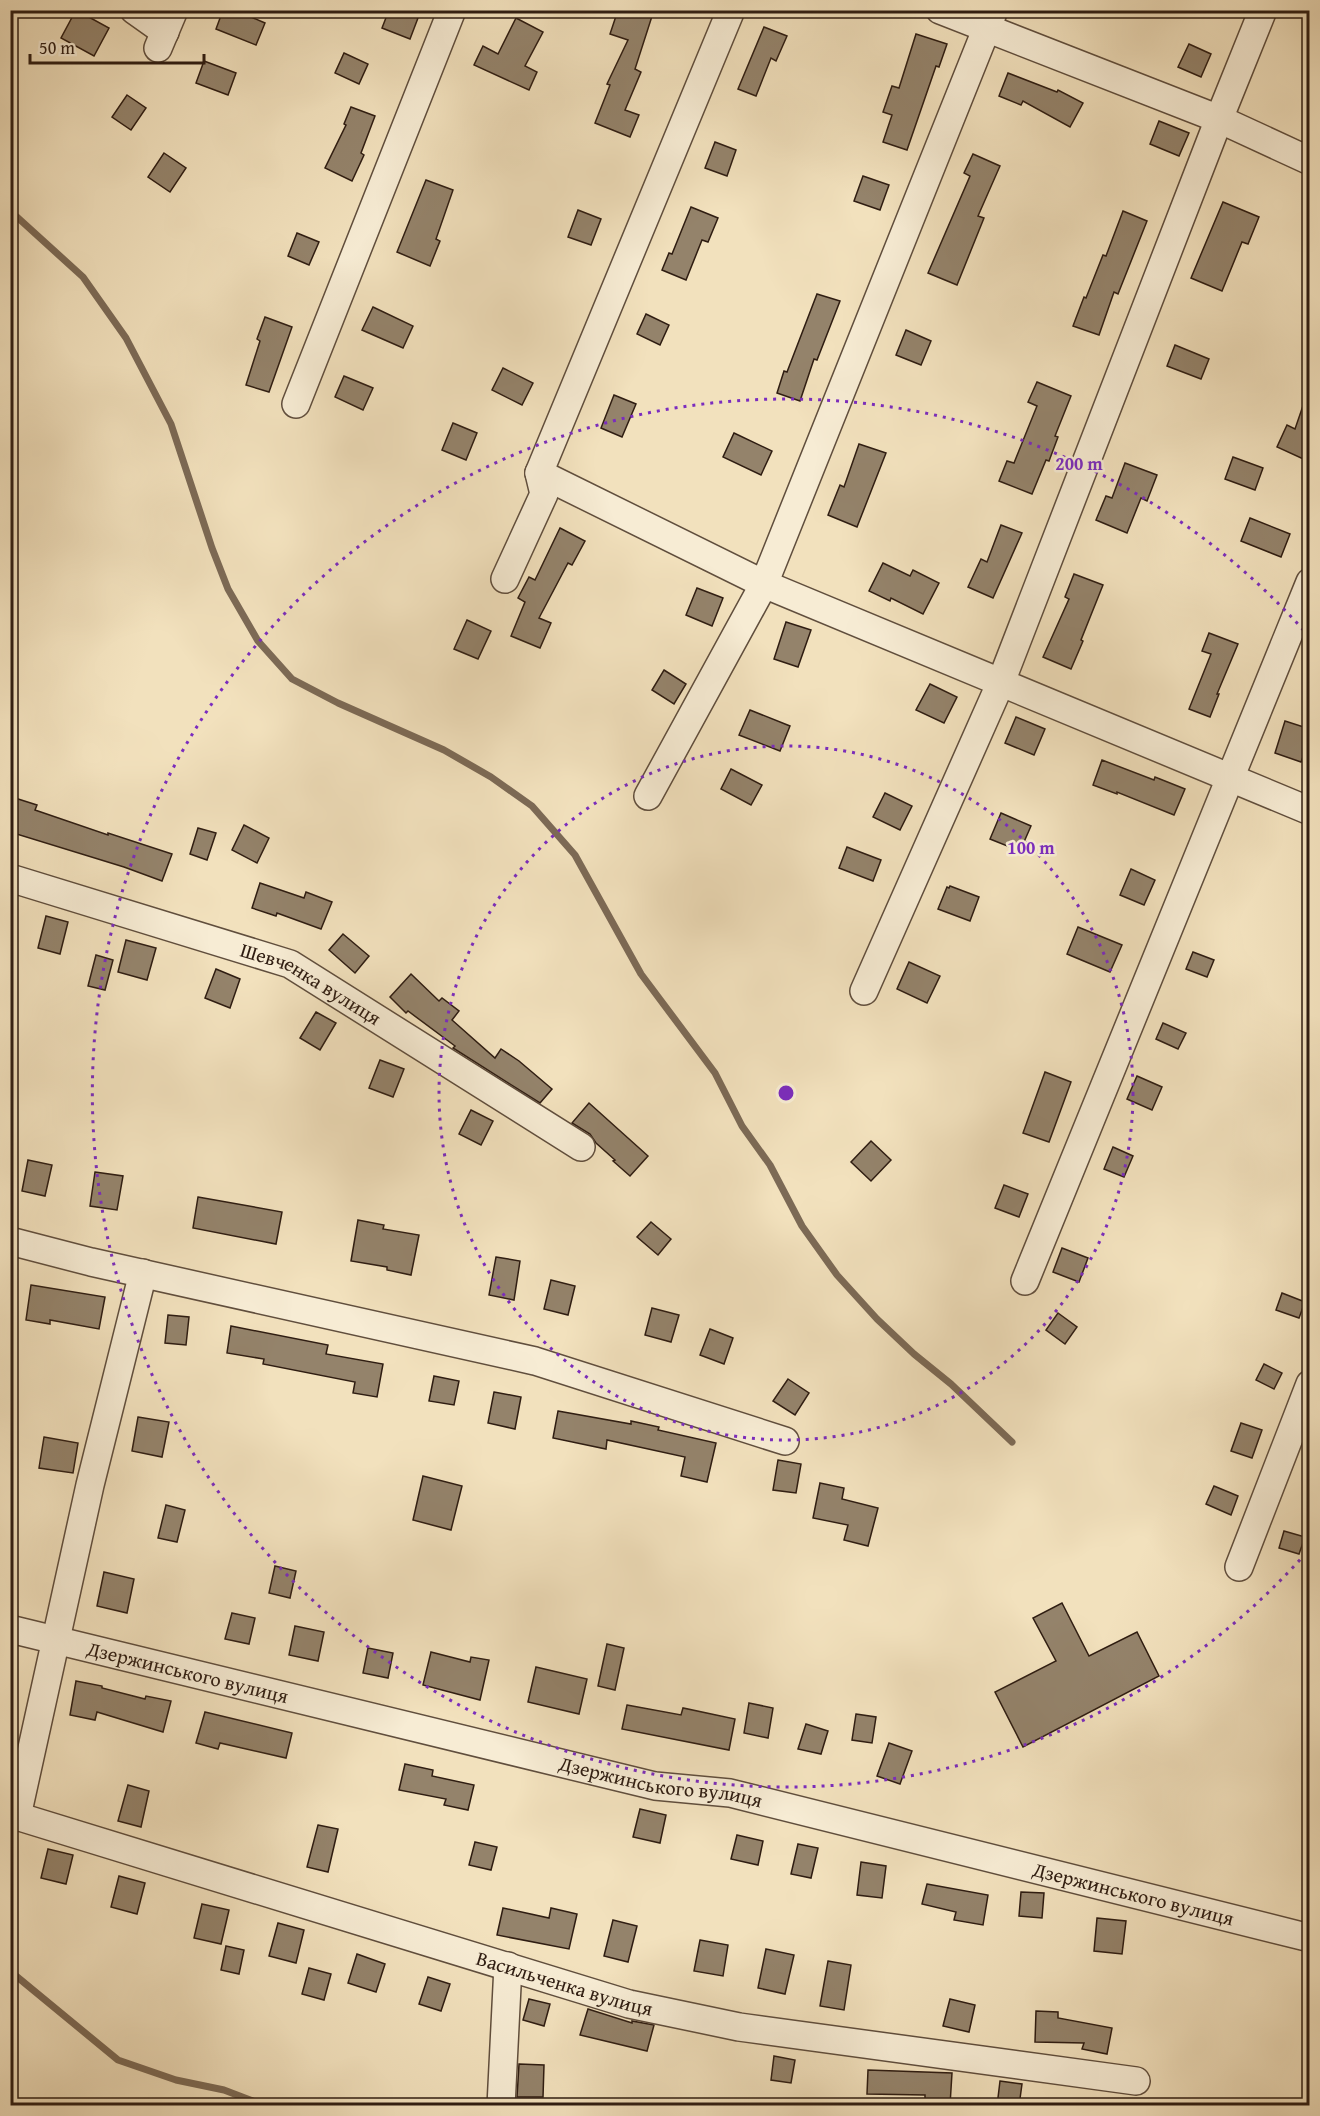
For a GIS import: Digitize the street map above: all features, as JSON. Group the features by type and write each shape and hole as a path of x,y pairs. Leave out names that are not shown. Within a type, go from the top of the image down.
{"street":[{"path":"134,10 166,30"},
{"path":"296,404 452,10"},
{"path":"505,579 544,494 538,473 731,10"},
{"path":"940,10 990,20 1310,161"},
{"path":"864,991 1001,682 1263,10"},
{"path":"648,796 764,584 990,20"},
{"path":"538,473 764,584 1310,811"},
{"path":"1025,1281 1310,582"},
{"name":"Шевченка вулиця","path":"10,878 290,964 581,1147"},
{"path":"10,1241 535,1361 785,1441"},
{"path":"14,1815 56,1641 90,1485 143,1273"},
{"path":"1239,1568 1310,1384"},
{"name":"Дзержинського вулиця","path":"10,1629 655,1786 730,1792 1310,1938"},
{"name":"Васильченка вулиця","path":"14,1815 629,2004 739,2027 1136,2080"},
{"path":"501,2106 508,1966"}],"building":[{"path":"76,10 109,28 94,56 61,38"},
{"path":"223,10 235,10 265,23 256,45 216,29"},
{"path":"389,10 398,10 418,18 410,39 382,28"},
{"path":"618,10 654,10 635,69 641,72 625,110 639,115 630,137 595,123 610,85 607,84 628,40 610,34"},
{"path":"516,18 543,32 525,66 537,72 529,90 474,65 483,46 498,54"},
{"path":"764,27 787,36 776,61 771,58 756,96 738,89"},
{"path":"916,34 947,44 939,67 936,66 907,150 883,142 892,115 883,112 892,86 899,88"},
{"path":"1189,44 1211,54 1201,77 1178,67"},
{"path":"344,53 368,64 359,84 335,73"},
{"path":"204,61 236,73 228,95 196,83"},
{"path":"1008,73 1057,92 1058,90 1083,103 1070,127 1023,101 1021,105 999,96"},
{"path":"127,95 146,108 131,130 112,117"},
{"path":"351,107 375,116 361,153 364,155 352,181 325,168 346,125 344,124"},
{"path":"1159,121 1189,133 1179,156 1150,144"},
{"path":"715,142 736,150 727,176 705,168"},
{"path":"164,153 186,168 170,192 148,177"},
{"path":"973,154 1000,166 978,216 984,218 957,285 928,273 970,176 964,173"},
{"path":"863,176 889,185 880,210 854,201"},
{"path":"426,180 453,190 436,239 440,241 430,266 397,252"},
{"path":"1223,202 1259,217 1248,244 1242,242 1222,291 1191,278"},
{"path":"691,207 718,218 708,242 702,240 686,280 662,270 669,253 672,254"},
{"path":"578,210 601,219 591,245 568,237"},
{"path":"1123,211 1147,221 1118,294 1114,292 1099,335 1073,326 1103,255 1106,256"},
{"path":"297,233 319,242 309,265 288,256"},
{"path":"817,294 840,301 817,360 814,359 800,401 777,393"},
{"path":"373,307 413,326 403,348 362,330"},
{"path":"646,314 669,325 660,345 637,334"},
{"path":"265,317 292,327 269,392 246,385"},
{"path":"906,330 931,341 921,365 896,355"},
{"path":"1175,345 1209,359 1201,379 1167,366"},
{"path":"503,368 533,383 522,405 492,390"},
{"path":"344,376 373,388 363,410 335,397"},
{"path":"1037,382 1071,396 1055,436 1058,437 1049,461 1046,460 1032,494 999,481 1007,461 1014,463 1037,406 1028,402"},
{"path":"1307,394 1310,394 1310,462 1277,447 1287,425 1295,429"},
{"path":"614,395 636,404 622,437 601,428"},
{"path":"453,423 477,433 466,460 442,450"},
{"path":"734,433 772,451 761,475 723,457"},
{"path":"859,444 886,453 857,527 828,515 840,485 844,487"},
{"path":"1233,457 1263,468 1255,490 1225,479"},
{"path":"1125,463 1157,475 1147,501 1141,498 1127,533 1096,520 1106,496 1112,498"},
{"path":"1250,518 1290,534 1281,557 1241,541"},
{"path":"1001,525 1022,533 993,598 968,587 981,559 987,562"},
{"path":"560,528 585,541 572,565 568,563 539,618 551,623 540,648 511,636 525,602 518,598 529,577 535,580"},
{"path":"883,563 910,576 913,570 939,583 923,614 891,598 890,601 869,591"},
{"path":"1074,574 1103,585 1071,669 1043,657 1069,599 1065,597"},
{"path":"697,588 723,598 712,626 686,615"},
{"path":"467,620 491,631 478,659 454,649"},
{"path":"786,622 811,630 798,667 774,659"},
{"path":"1209,633 1238,644 1210,717 1189,709 1211,654 1202,651"},
{"path":"664,670 686,684 674,704 652,690"},
{"path":"930,684 957,697 944,723 916,710"},
{"path":"750,710 790,726 780,751 739,735"},
{"path":"1016,717 1045,729 1034,755 1005,743"},
{"path":"1285,721 1310,729 1310,738 1301,762 1275,753"},
{"path":"1102,760 1185,789 1174,815 1093,785"},
{"path":"731,769 762,785 751,805 721,789"},
{"path":"885,793 912,806 900,830 873,817"},
{"path":"15,798 37,805 35,810 172,854 162,881 10,832 10,810"},
{"path":"1001,813 1031,826 1020,851 990,839"},
{"path":"244,825 269,838 257,863 232,850"},
{"path":"198,828 216,833 207,860 190,854"},
{"path":"847,847 881,860 873,881 839,868"},
{"path":"1131,869 1155,880 1144,905 1120,895"},
{"path":"260,883 304,898 306,892 332,902 321,929 277,913 276,916 252,908"},
{"path":"950,886 979,897 970,921 938,909 947,887"},
{"path":"46,916 68,922 60,954 38,948"},
{"path":"1078,927 1122,945 1110,972 1067,954"},
{"path":"343,934 369,956 355,973 329,950"},
{"path":"126,940 156,948 147,980 118,972"},
{"path":"1193,952 1214,960 1207,977 1186,969"},
{"path":"96,955 113,960 105,990 88,986"},
{"path":"909,962 940,976 927,1003 897,989"},
{"path":"216,969 240,979 230,1008 205,998"},
{"path":"411,974 439,1001 442,998 459,1011 452,1020 495,1058 501,1049 552,1089 540,1103 453,1048 455,1046 408,1011 406,1013 390,997"},
{"path":"316,1012 336,1023 320,1050 300,1038"},
{"path":"1163,1023 1186,1033 1178,1049 1156,1039"},
{"path":"380,1060 404,1069 393,1097 369,1088"},
{"path":"1045,1072 1071,1082 1049,1142 1023,1133"},
{"path":"1137,1076 1162,1087 1152,1110 1127,1099"},
{"path":"589,1103 648,1156 630,1176 613,1161 615,1160 596,1143 590,1134 572,1123"},
{"path":"471,1110 493,1121 481,1145 459,1134"},
{"path":"871,1141 891,1160 871,1181 851,1162"},
{"path":"1113,1147 1133,1156 1124,1177 1104,1169"},
{"path":"28,1160 52,1165 45,1196 22,1191"},
{"path":"95,1172 123,1176 117,1210 90,1206"},
{"path":"1004,1185 1028,1194 1019,1217 995,1208"},
{"path":"198,1197 282,1212 276,1244 193,1228"},
{"path":"358,1220 384,1225 383,1229 419,1235 411,1275 387,1270 387,1267 351,1261"},
{"path":"651,1222 671,1239 658,1255 637,1237"},
{"path":"1062,1248 1088,1258 1079,1282 1053,1272"},
{"path":"496,1257 520,1261 514,1300 489,1295"},
{"path":"551,1280 575,1286 568,1315 544,1309"},
{"path":"31,1285 105,1297 99,1329 50,1320 50,1324 26,1320"},
{"path":"1282,1293 1305,1302 1299,1318 1276,1310"},
{"path":"652,1308 679,1315 671,1342 645,1335"},
{"path":"1058,1313 1077,1327 1065,1344 1046,1330"},
{"path":"168,1315 189,1317 186,1345 165,1343"},
{"path":"231,1326 328,1345 326,1354 383,1364 377,1397 353,1393 355,1382 263,1364 264,1359 227,1353"},
{"path":"710,1329 733,1338 724,1364 700,1355"},
{"path":"1264,1364 1282,1373 1274,1389 1256,1380"},
{"path":"434,1376 459,1381 454,1405 429,1401"},
{"path":"788,1379 809,1393 795,1415 773,1401"},
{"path":"494,1392 521,1397 515,1429 488,1423"},
{"path":"558,1411 631,1424 631,1421 659,1427 658,1430 716,1443 707,1482 681,1476 685,1457 607,1440 606,1449 553,1438"},
{"path":"138,1417 169,1422 162,1457 132,1451"},
{"path":"1241,1423 1262,1430 1252,1458 1231,1451"},
{"path":"44,1437 78,1443 73,1473 39,1468"},
{"path":"778,1460 801,1464 796,1493 773,1490"},
{"path":"423,1476 462,1486 451,1530 413,1520"},
{"path":"820,1483 844,1488 842,1499 878,1508 868,1546 844,1540 848,1525 813,1518"},
{"path":"1214,1486 1238,1496 1231,1515 1206,1504"},
{"path":"166,1505 185,1510 177,1542 158,1538"},
{"path":"1284,1531 1305,1537 1299,1554 1279,1548"},
{"path":"275,1566 296,1571 290,1598 269,1593"},
{"path":"104,1572 134,1579 127,1613 97,1606"},
{"path":"1062,1603 1089,1656 1137,1632 1159,1676 1023,1747 995,1692 1056,1661 1033,1618"},
{"path":"232,1613 255,1618 249,1644 225,1639"},
{"path":"295,1626 324,1632 318,1661 289,1655"},
{"path":"607,1644 624,1648 615,1690 598,1686"},
{"path":"368,1648 393,1653 388,1678 363,1673"},
{"path":"431,1652 470,1662 471,1657 489,1660 480,1700 423,1685"},
{"path":"536,1667 587,1679 579,1714 528,1702"},
{"path":"76,1681 145,1699 146,1696 171,1701 163,1732 97,1712 95,1720 70,1715"},
{"path":"749,1703 773,1708 768,1738 744,1733"},
{"path":"627,1705 681,1715 683,1708 735,1719 729,1750 622,1729"},
{"path":"205,1712 292,1733 286,1758 220,1743 218,1749 196,1743"},
{"path":"856,1714 876,1717 872,1743 852,1740"},
{"path":"806,1724 828,1731 821,1754 798,1749"},
{"path":"889,1743 912,1751 900,1784 877,1776"},
{"path":"405,1764 433,1770 432,1776 474,1785 468,1810 444,1805 446,1799 399,1790"},
{"path":"128,1785 149,1791 141,1827 118,1821"},
{"path":"640,1809 666,1815 660,1843 633,1837"},
{"path":"318,1825 338,1829 328,1872 307,1867"},
{"path":"737,1835 763,1841 758,1865 731,1859"},
{"path":"475,1842 497,1847 491,1870 469,1865"},
{"path":"798,1844 818,1848 811,1878 791,1874"},
{"path":"48,1849 73,1855 66,1884 41,1878"},
{"path":"861,1862 886,1866 882,1898 857,1895"},
{"path":"119,1876 145,1883 137,1914 111,1907"},
{"path":"927,1884 988,1895 983,1925 954,1920 956,1912 922,1904"},
{"path":"1021,1892 1044,1893 1042,1918 1019,1916"},
{"path":"202,1904 229,1910 221,1944 194,1938"},
{"path":"503,1908 549,1918 551,1908 577,1914 569,1949 497,1935"},
{"path":"1097,1918 1126,1921 1122,1954 1094,1951"},
{"path":"613,1920 637,1926 628,1962 604,1956"},
{"path":"278,1923 304,1930 296,1963 269,1956"},
{"path":"700,1940 728,1945 723,1976 694,1971"},
{"path":"226,1946 244,1950 239,1974 221,1970"},
{"path":"766,1949 794,1955 785,1994 758,1988"},
{"path":"357,1954 385,1964 376,1992 348,1983"},
{"path":"828,1961 851,1965 844,2010 820,2006"},
{"path":"309,1968 331,1974 324,2000 302,1994"},
{"path":"428,1977 450,1984 441,2011 419,2004"},
{"path":"529,1999 550,2004 544,2026 523,2020"},
{"path":"950,1999 975,2005 969,2032 943,2026"},
{"path":"588,2009 632,2023 632,2021 654,2025 647,2051 580,2035"},
{"path":"1036,2011 1058,2012 1058,2018 1112,2028 1107,2054 1082,2049 1084,2043 1035,2042"},
{"path":"774,2056 795,2060 791,2083 771,2080"},
{"path":"519,2064 544,2065 543,2097 517,2097"},
{"path":"868,2070 952,2073 950,2105 925,2103 925,2095 867,2094"},
{"path":"1000,2081 1022,2084 1019,2106 997,2106"}],"waterway":[{"path":"10,214 17,217 83,277 126,338 171,424 228,589 258,641 292,679 338,703 444,750 491,777 532,806 575,855 641,974 715,1073 742,1126 770,1165 802,1226 837,1275 877,1319 1012,1442"},
{"path":"10,1971 118,2060 176,2080 224,2090 266,2106"}]}
